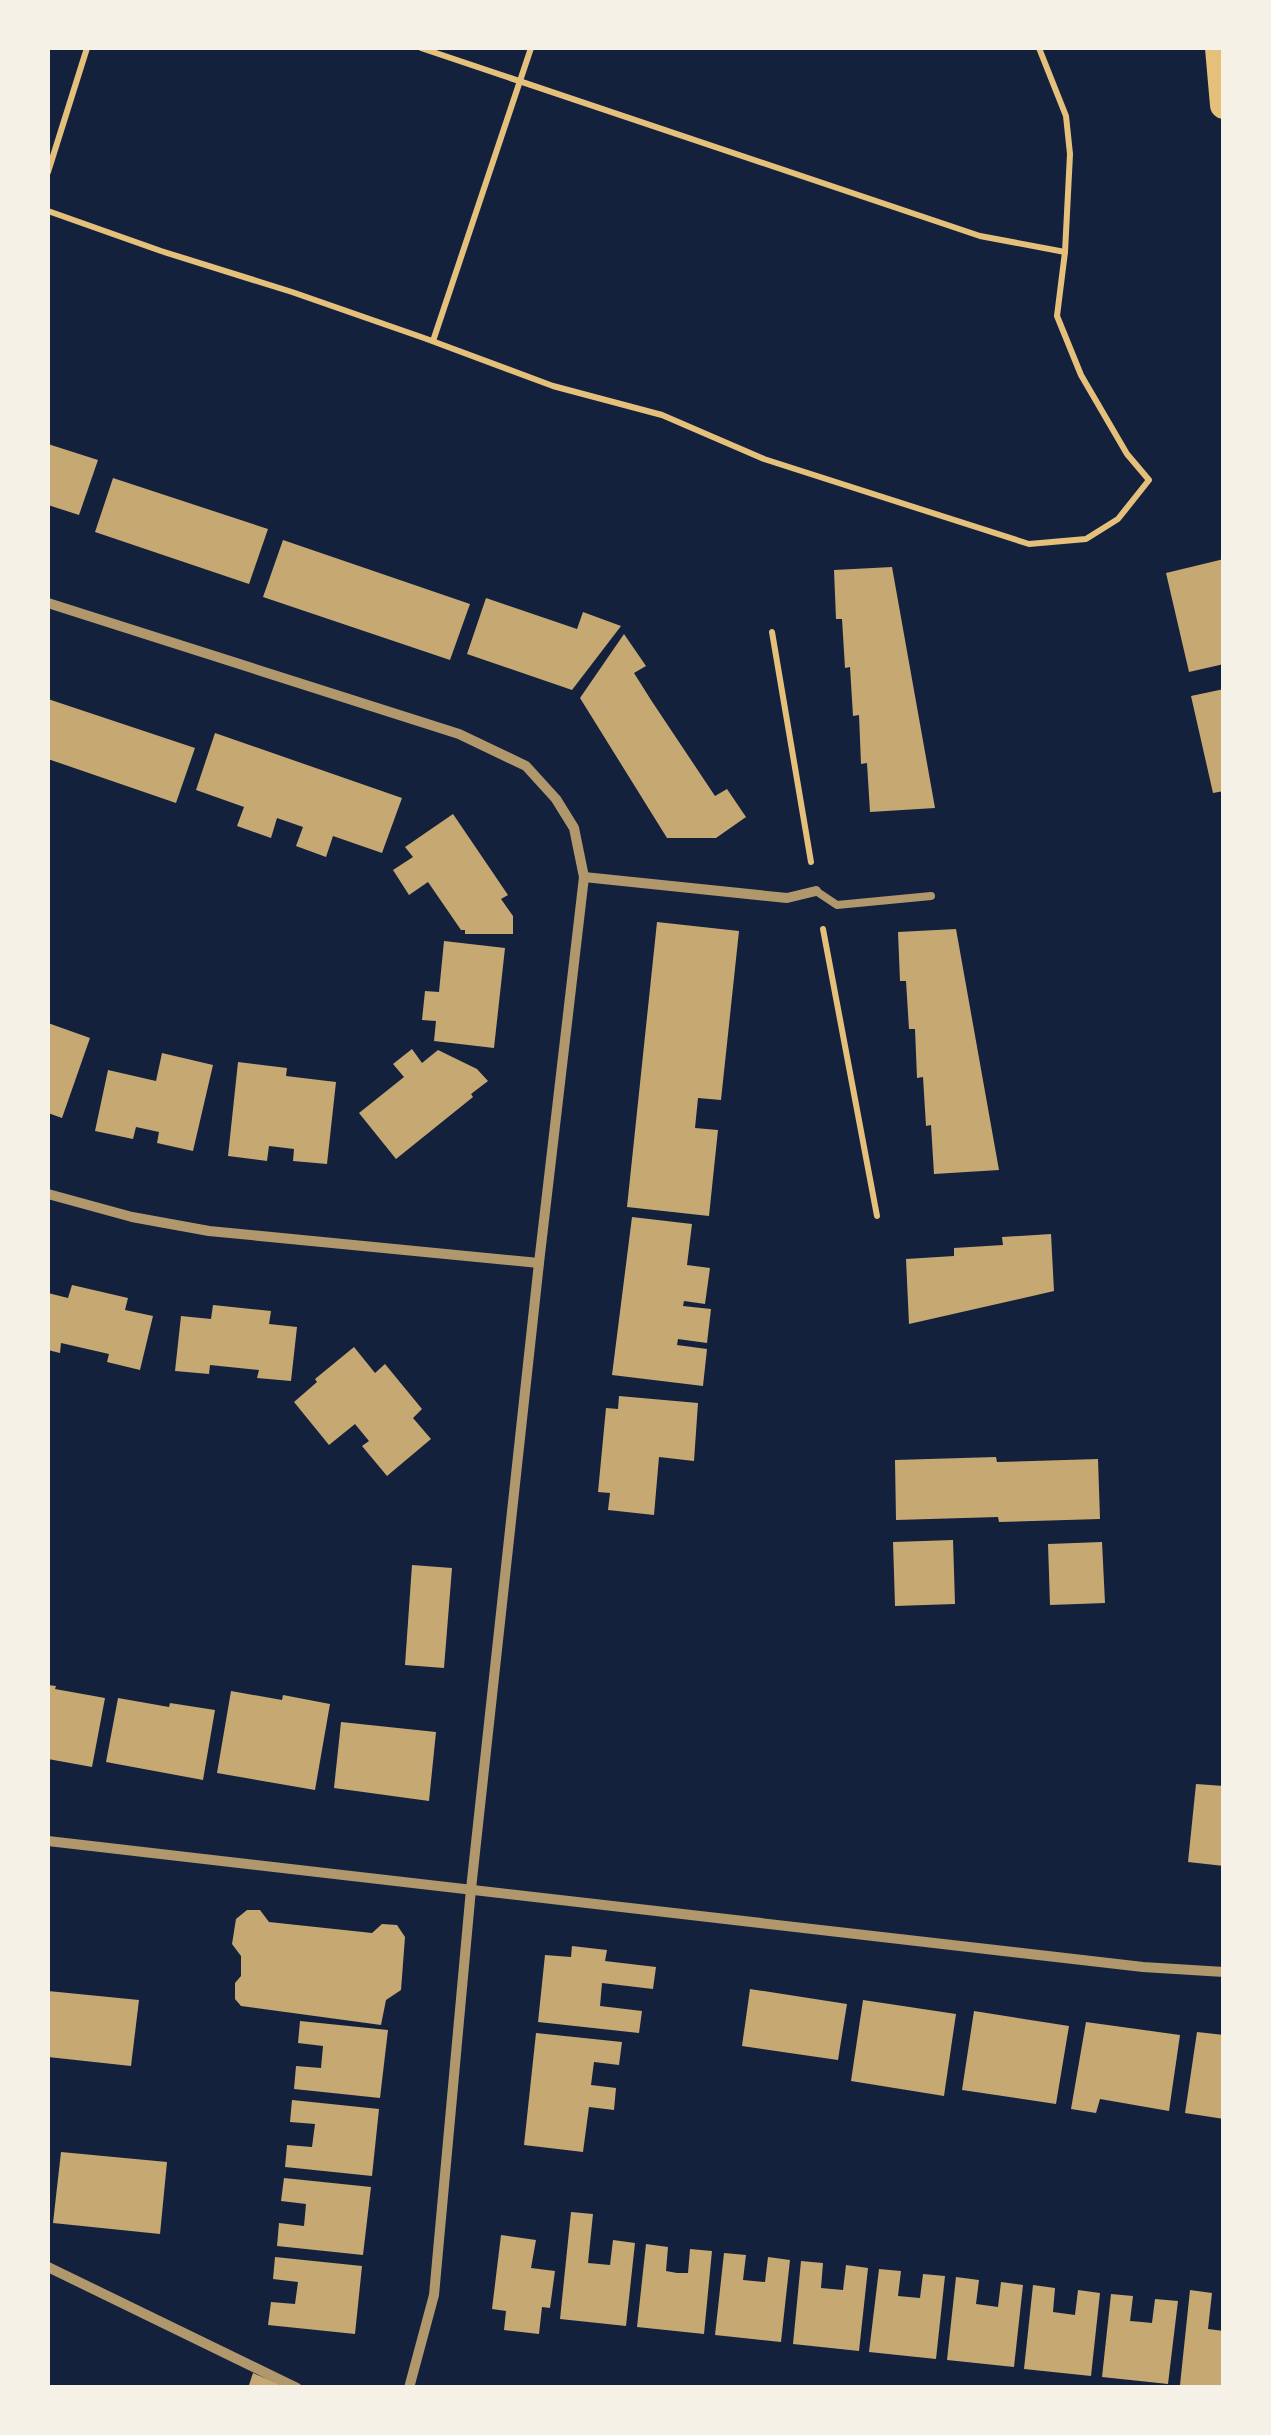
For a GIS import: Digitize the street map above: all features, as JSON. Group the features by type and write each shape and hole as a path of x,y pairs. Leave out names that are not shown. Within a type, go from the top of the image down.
{"highway":[{"path":"1219,48 1224,105"}],"street":[{"path":"48,603 459,734 526,766 556,799 574,828 584,877 471,1888 434,2295 409,2388"},
{"path":"584,877 787,898 816,892"},
{"path":"48,1194 132,1217 209,1231 539,1263"},
{"path":"48,1841 1143,1966 1224,1972"},
{"path":"48,2267 297,2388"}],"lane":[{"path":"816,892 836,905 931,896"}],"path":[{"path":"48,172 87,48"},
{"path":"421,48 980,236 1065,252"},
{"path":"433,341 531,48"},
{"path":"48,211 292,292 553,386 662,416 764,459 976,528 1029,544 1086,539 1118,519 1149,480 1128,454 1080,376 1057,316 1070,154 1066,116 1038,48"}],"building":[{"path":"48,444 98,460 79,515 48,505"},
{"path":"113,478 268,529 249,584 95,532"},
{"path":"283,540 470,604 450,660 263,597"},
{"path":"1224,559 1224,664 1189,672 1166,573"},
{"path":"892,567 935,808 870,812 867,763 861,764 859,715 853,716 842,619 836,619 834,570"},
{"path":"486,598 577,629 583,612 621,626 572,690 467,654"},
{"path":"624,634 646,666 634,673 715,796 727,789 746,817 716,838 667,838 580,698"},
{"path":"1224,689 1224,791 1213,793 1191,696"},
{"path":"48,699 195,748 176,803 48,759"},
{"path":"215,733 402,798 382,853 333,836 326,857 296,846 303,827 277,818 271,838 237,826 244,807 196,790"},
{"path":"453,814 508,895 501,899 513,916 513,934 465,934 428,882 409,895 393,870 413,857 405,847"},
{"path":"657,922 739,931 721,1100 698,1098 695,1128 718,1130 709,1216 627,1207"},
{"path":"956,929 999,1170 934,1174 923,1077 917,1078 915,1029 909,1029 906,981 900,981 898,932"},
{"path":"444,941 505,948 494,1048 434,1041 436,1021 422,1020 425,991 439,992"},
{"path":"48,1023 90,1038 62,1118 48,1113"},
{"path":"412,1049 422,1063 438,1050 477,1069 488,1081 396,1159 359,1113 404,1077 393,1064"},
{"path":"162,1053 213,1065 193,1151 157,1143 159,1132 136,1127 133,1139 95,1131 108,1070 156,1081"},
{"path":"238,1062 287,1068 286,1076 336,1082 327,1164 293,1161 294,1149 269,1146 267,1161 228,1156"},
{"path":"632,1217 692,1224 687,1265 710,1268 705,1304 684,1301 683,1306 711,1309 707,1343 678,1339 677,1345 707,1349 703,1386 612,1375"},
{"path":"1051,1234 1054,1291 909,1324 906,1259 954,1256 954,1248 1003,1245 1002,1237"},
{"path":"72,1285 128,1298 125,1310 153,1316 140,1370 107,1362 109,1354 61,1343 60,1353 48,1350 48,1293 68,1298"},
{"path":"213,1305 271,1311 269,1324 297,1327 291,1381 257,1378 259,1370 210,1365 209,1374 175,1371 181,1316 211,1319"},
{"path":"354,1347 375,1373 385,1364 422,1409 413,1418 431,1439 387,1476 362,1446 369,1441 355,1424 329,1445 294,1402"},
{"path":"619,1396 698,1403 694,1461 659,1457 654,1515 608,1510 610,1493 598,1492 606,1408 618,1409"},
{"path":"996,1457 997,1462 1098,1459 1100,1519 896,1520 895,1460"},
{"path":"953,1540 955,1604 895,1606 893,1542"},
{"path":"1102,1542 1105,1603 1050,1605 1048,1544"},
{"path":"412,1565 452,1568 444,1668 405,1665"},
{"path":"48,1685 105,1698 92,1767 48,1759"},
{"path":"231,1691 330,1704 315,1790 217,1773"},
{"path":"118,1698 215,1710 203,1780 106,1762"},
{"path":"341,1722 436,1732 429,1801 334,1788"},
{"path":"1196,1784 1224,1786 1224,1866 1188,1862"},
{"path":"247,1910 260,1910 269,1922 372,1933 382,1924 397,1925 405,1937 401,1990 386,2000 381,2025 241,2006 235,1999 235,1983 241,1976 241,1956 232,1944 236,1919"},
{"path":"572,1946 607,1950 605,1961 656,1967 653,1989 602,1983 600,2006 642,2011 639,2033 538,2022 545,1955 571,1957"},
{"path":"750,1989 847,2004 838,2060 742,2046"},
{"path":"48,1991 139,2000 131,2066 48,2057"},
{"path":"863,2000 956,2014 944,2096 851,2081"},
{"path":"974,2011 1069,2026 1056,2104 962,2090"},
{"path":"300,2021 388,2030 380,2098 294,2089 296,2066 321,2068 323,2046 298,2043"},
{"path":"1086,2022 1180,2035 1169,2111 1100,2099 1096,2113 1071,2109"},
{"path":"1197,2032 1224,2035 1224,2119 1185,2113"},
{"path":"536,2033 622,2042 619,2065 594,2062 591,2085 616,2088 614,2110 589,2107 583,2152 524,2145"},
{"path":"292,2100 379,2109 372,2176 285,2167 287,2145 312,2147 315,2124 290,2122"},
{"path":"61,2152 167,2162 160,2234 53,2223"},
{"path":"284,2178 371,2187 363,2255 277,2246 279,2223 304,2226 306,2204 281,2201"},
{"path":"571,2212 593,2214 588,2263 610,2265 613,2240 635,2243 626,2326 560,2319"},
{"path":"501,2235 536,2240 531,2268 555,2271 550,2308 542,2307 539,2334 504,2330 506,2311 492,2309"},
{"path":"646,2244 668,2247 666,2271 677,2273 688,2273 690,2249 712,2251 704,2334 637,2327"},
{"path":"724,2253 746,2255 743,2280 765,2282 768,2257 790,2260 781,2342 715,2335"},
{"path":"275,2257 362,2266 355,2334 268,2325 271,2302 295,2304 298,2282 273,2279"},
{"path":"801,2261 823,2263 821,2288 843,2290 846,2265 868,2268 859,2351 793,2344"},
{"path":"879,2269 901,2271 898,2296 920,2298 923,2274 945,2276 936,2359 869,2352"},
{"path":"956,2277 979,2280 976,2304 998,2307 1001,2282 1023,2285 1014,2367 947,2360"},
{"path":"1033,2285 1055,2288 1053,2312 1075,2315 1078,2290 1100,2293 1091,2376 1024,2369"},
{"path":"1190,2290 1212,2293 1208,2329 1224,2331 1224,2388 1180,2385"},
{"path":"1111,2294 1133,2296 1130,2321 1152,2323 1155,2299 1178,2301 1168,2384 1102,2377"},
{"path":"253,2373 289,2388 248,2388"}]}
